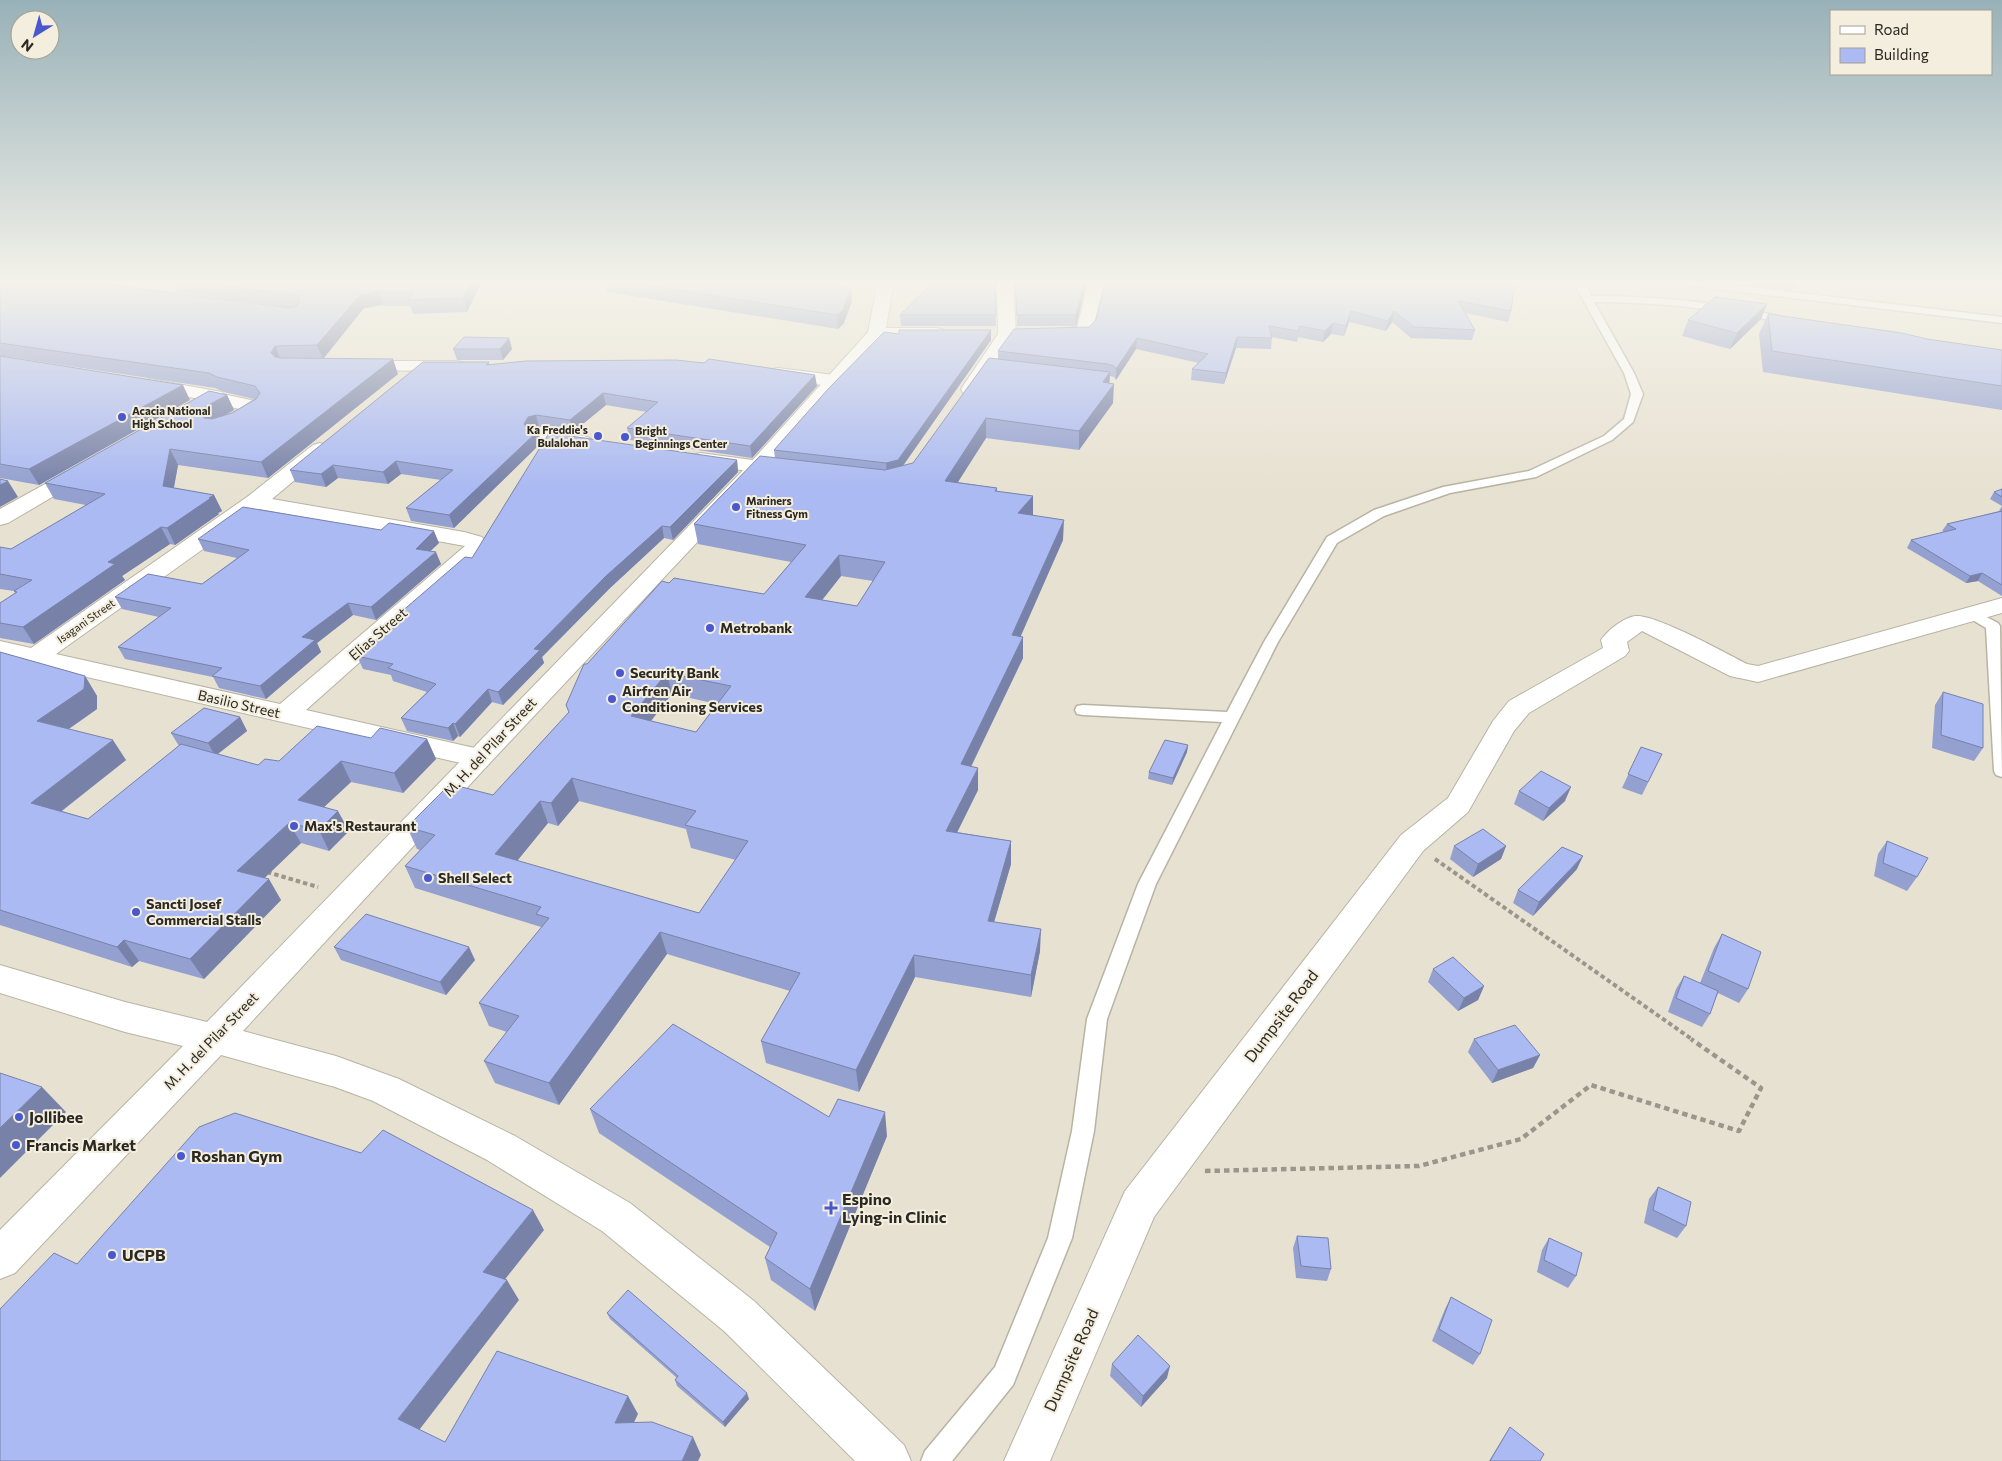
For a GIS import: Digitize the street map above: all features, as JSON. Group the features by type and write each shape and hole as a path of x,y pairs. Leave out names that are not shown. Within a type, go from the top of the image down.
{"street":[{"name":"M. H. del Pilar Street","path":"0,1259 350,896 478,758 757,467 861,350"},
{"path":"960,403 992,369 1000,350"},
{"path":"345,366 475,366"},
{"path":"399,385 422,366"},
{"path":"758,370 834,380"},
{"path":"135,383 253,406 254,408 220,428"},
{"path":"188,412 214,397"},
{"name":"Isagani Street","path":"35,657 255,502 338,434"},
{"path":"539,435 605,445"},
{"path":"681,456 803,472"},
{"path":"0,518 102,460"},
{"path":"17,488 42,494"},
{"name":"Elias Street","path":"255,502 464,539 474,542 478,547 286,714"},
{"path":"1970,613 2002,605"},
{"name":"Dumpsite Road","path":"1027,1461 1139,1204 1412,843 1458,805 1503,727 1519,707 1616,651 1614,640 1637,623 1646,624 1739,670 1758,674 1970,613"},
{"name":"Basilio Street","path":"0,649 478,758"},
{"path":"0,979 125,1017 213,1038 336,1072 386,1090 501,1148 616,1217 739,1316 888,1461"}],"lane":[{"path":"934,1461 1004,1376 1060,1238 1083,1131 1096,1019 1147,884 1270,642 1332,540 1387,510 1447,490 1532,474 1608,438 1629,420 1637,394 1616,350"},
{"path":"1970,613 1993,626 2002,771"},
{"path":"1083,710 1232,718"}],"path":[{"path":"1163,1172 1419,1166 1521,1139 1591,1086 1739,1131 1761,1088 1412,843"},
{"path":"261,870 350,896"}],"building":[{"path":"50,350 273,350 271,353 275,357 281,358 393,359 261,462 170,449 163,486 214,495 167,528 161,527 108,562 115,564 23,627 0,623 0,603 17,592 14,591 32,580 0,574 0,547 11,549 105,494 45,483 209,391 227,395 205,407 201,412 204,418 212,419 232,413 256,399 260,393 255,386 217,377 209,373"},
{"path":"866,350 977,350 898,460 886,463 774,450 829,388"},
{"path":"1129,350 1116,369 1114,366 1107,364 998,351"},
{"path":"1191,350 1233,350 1226,373 1192,369 1208,354"},
{"path":"2002,350 2002,386 1772,351"},
{"path":"0,356 183,385 29,469 0,464"},
{"path":"989,358 1110,372 1103,382 1114,384 1079,431 986,418 945,481 997,488 995,491 1033,496 1018,513 1064,520 1012,635 1023,637 961,764 978,768 946,831 1011,841 988,921 1041,929 1031,975 914,955 856,1070 761,1041 800,973 660,932 549,1083 484,1061 519,1016 479,1003 549,918 536,914 541,907 405,866 435,835 407,827 450,784 493,795 569,712 566,705 584,664 587,664 662,581 669,583 674,578 764,594 806,545 694,524 760,456 885,470 913,463","holes":["839,555 885,562 857,606 805,597","667,673 731,686 696,732 631,716","572,778 696,811 685,825 748,841 699,913 495,854 540,801 551,803"]},
{"path":"709,359 815,375 750,446 627,428 658,402 603,393 570,420 536,415 528,417 524,424 528,429 538,431 449,515 406,508 453,470 396,461 383,472 333,465 321,474 290,470 423,362 489,362 486,365 526,361 676,360 704,363"},
{"path":"549,433 737,460 670,527 662,526 606,576 534,649 540,650 498,692 488,689 455,724 453,723 448,728 401,718 436,684 388,668 393,664 357,656 406,614 400,613 465,557 472,558"},
{"path":"0,479 8,481 0,485"},
{"path":"2002,489 2002,497 1994,492"},
{"path":"243,507 381,530 389,523 434,531 416,549 436,552 371,607 348,603 302,637 315,640 260,686 212,676 222,668 118,647 171,608 115,597 148,574 202,584 249,550 198,539"},
{"path":"2002,511 2002,585 1982,573 1970,576 1911,540 1956,529 1947,524"},
{"path":"0,652 85,676 84,689 37,721 113,740 31,803 88,819 181,744 258,765 265,759 279,761 317,726 371,738 380,728 427,739 394,773 341,761 298,800 338,811 319,830 289,823 237,871 269,879 190,959 124,940 117,947 0,910"},
{"path":"1943,692 1983,704 1983,748 1941,735"},
{"path":"204,708 240,717 208,743 171,733"},
{"path":"1165,740 1188,745 1173,778 1149,772"},
{"path":"1641,747 1662,754 1648,782 1628,774"},
{"path":"1541,771 1571,787 1549,808 1519,791"},
{"path":"1483,829 1506,846 1478,864 1454,846"},
{"path":"1887,841 1928,858 1917,877 1883,863"},
{"path":"1562,847 1583,856 1539,902 1518,890"},
{"path":"366,914 469,947 440,982 334,947"},
{"path":"1722,934 1761,952 1748,989 1708,971"},
{"path":"1453,957 1484,986 1464,998 1433,969"},
{"path":"1684,976 1718,991 1710,1014 1676,998"},
{"path":"673,1024 829,1117 838,1099 885,1112 810,1289 765,1258 777,1233 590,1109"},
{"path":"1515,1025 1540,1055 1498,1070 1474,1039"},
{"path":"0,1073 42,1087 0,1128"},
{"path":"235,1113 361,1153 383,1130 533,1210 483,1272 507,1280 398,1419 445,1442 497,1351 628,1396 615,1423 652,1422 693,1437 682,1461 0,1461 0,1309 54,1253 77,1264 199,1127"},
{"path":"1658,1187 1691,1202 1686,1226 1653,1210"},
{"path":"1297,1236 1328,1238 1331,1269 1301,1266"},
{"path":"1549,1238 1582,1253 1576,1276 1544,1260"},
{"path":"628,1290 747,1393 723,1422 675,1380 678,1376 607,1313"},
{"path":"1451,1297 1492,1320 1480,1354 1439,1329"},
{"path":"1138,1335 1170,1366 1143,1396 1112,1364"},
{"path":"1510,1427 1544,1454 1540,1461 1490,1461"}],"place":[{"name":"Acacia National High School","path":"122,417"},
{"name":"Ka Freddie's Bulalohan","path":"598,436"},
{"name":"Bright Beginnings Center","path":"625,437"},
{"name":"Mariners Fitness Gym","path":"736,507"},
{"name":"Metrobank","path":"710,628"},
{"name":"Security Bank","path":"620,673"},
{"name":"Airfren Air Conditioning Services","path":"612,699"},
{"name":"Max's Restaurant","path":"294,826"},
{"name":"Shell Select","path":"428,878"},
{"name":"Sancti Josef Commercial Stalls","path":"136,912"},
{"name":"Jollibee","path":"19,1117"},
{"name":"Francis Market","path":"16,1145"},
{"name":"Roshan Gym","path":"181,1156"},
{"name":"Espino Lying-in Clinic","path":"831,1208"},
{"name":"UCPB","path":"112,1255"}]}
